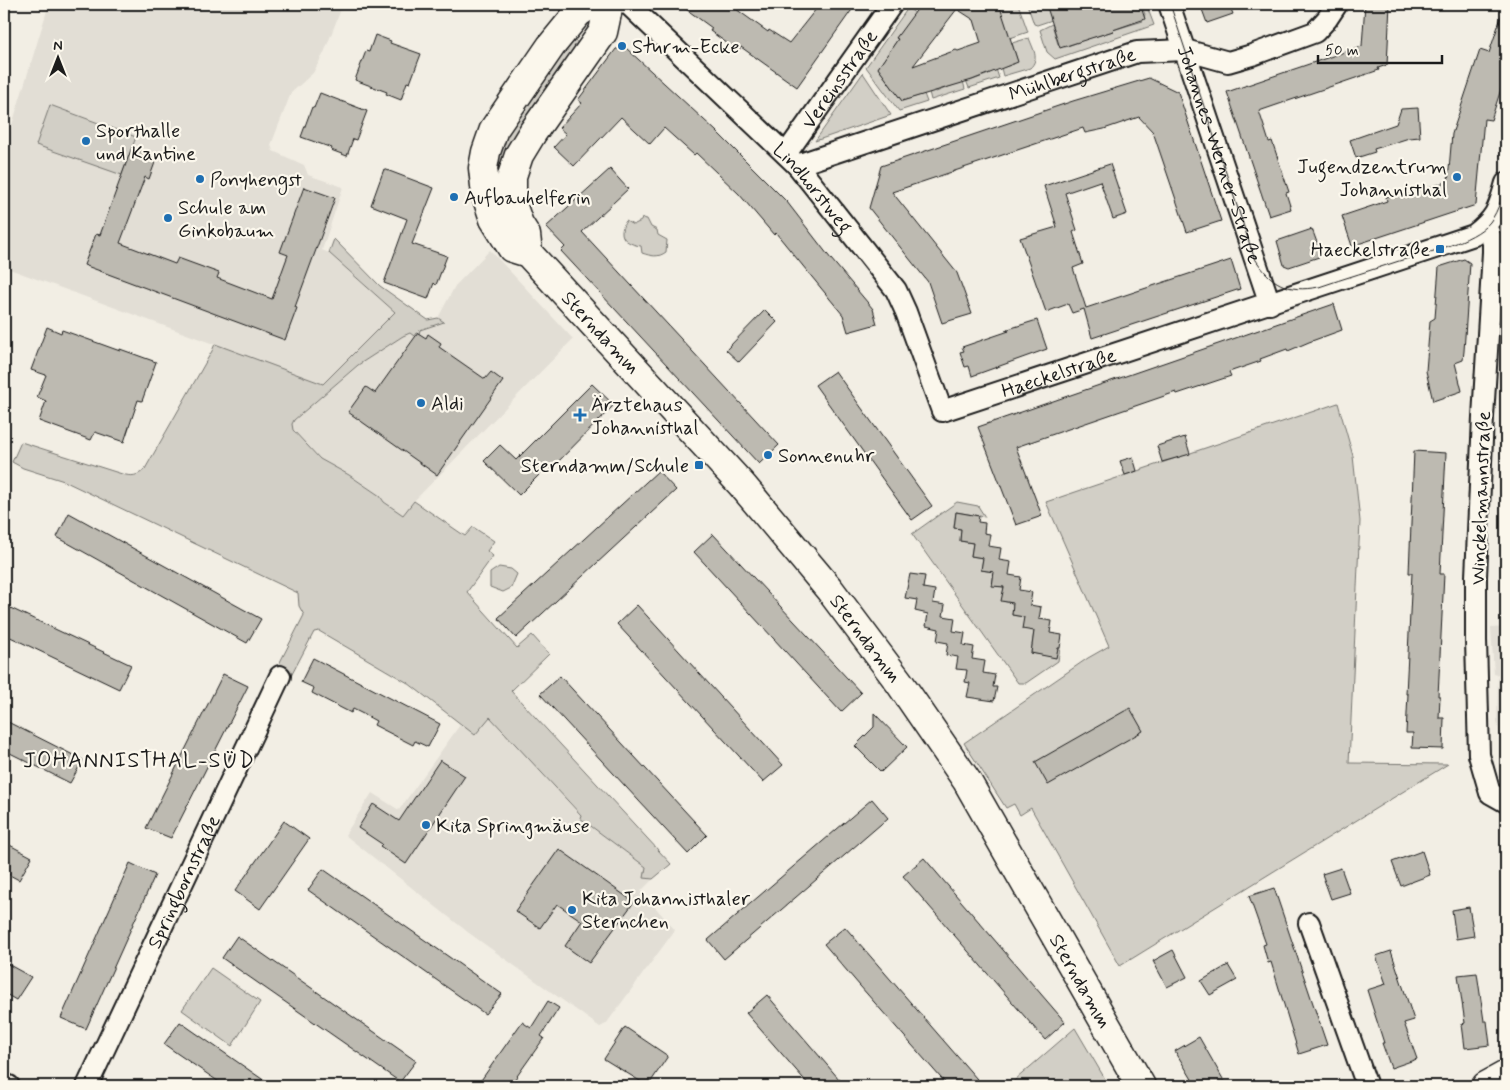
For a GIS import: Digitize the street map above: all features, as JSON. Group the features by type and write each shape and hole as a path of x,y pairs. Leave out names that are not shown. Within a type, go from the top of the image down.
{"street":[{"name":"Sterndamm","path":"591,4 578,13 551,46 494,129 483,168 486,195 494,219 512,248 528,253 742,484 830,590 899,682 967,781 1138,1083"},
{"name":"Sterndamm","path":"528,253 526,235 519,224 512,204 512,176 519,155 532,132 603,32 609,4"},
{"name":"Lindhorstweg","path":"628,4 792,159 896,290 906,312 942,411"},
{"name":"Vereinsstraße","path":"792,159 892,4"},
{"name":"Johannes-Werner-Straße","path":"1169,4 1270,304"},
{"name":"Mühlbergstraße","path":"792,159 1137,52 1185,50 1228,62 1315,32 1328,19 1336,4"},
{"path":"1486,226 1497,212 1506,183"},
{"name":"Haeckelstraße","path":"942,411 1474,235 1486,226"},
{"name":"Winckelmannstraße","path":"1486,226 1493,242 1493,252 1476,577 1479,755 1490,793 1506,802 1506,810"},
{"name":"Springbornstraße","path":"87,1086 280,676"},
{"path":"1309,923 1367,1086"},
{"path":"1486,1086 1506,1076"},
{"path":"4,1084 9,1086"}],"shaded area":[{"name":"Schule am Ginkobaum","path":"49,4 343,4 324,53 313,73 291,93 271,145 273,151 304,165 308,175 343,187 322,250 329,253 395,312 323,384 4,267 4,151"},
{"path":"998,4 1018,4 1028,32 1010,38"},
{"path":"1027,4 1046,4 1052,20 1037,25 1034,24"},
{"path":"1140,4 1146,4 1154,25 1055,59 1047,52 1040,30 1052,24 1058,44 1065,47 1143,21 1145,14"},
{"path":"908,8 916,14 896,38 898,39 878,68 902,101 924,94 927,102 899,111 866,67"},
{"path":"569,37 583,46 505,203 490,164 496,139"},
{"path":"1029,38 1035,54 1033,65 1030,68 1003,76 1001,68 1014,64 1017,60 1012,43"},
{"path":"996,69 999,78 969,88 966,80 969,79 970,81 989,74 989,72"},
{"path":"863,73 891,115 815,141"},
{"path":"963,81 965,89 931,100 929,92 935,90 936,92"},
{"name":"Sporthalle und Kantine","path":"50,105 136,137 122,175 36,145"},
{"path":"642,218 647,219 651,227 657,230 658,235 667,240 666,252 654,256 642,253 641,246 631,243 624,238 622,231 626,221 633,225 641,221"},
{"path":"334,239 380,286 428,320 438,318 444,322 420,330 419,334 416,333 414,336 410,333 403,336 358,365 294,420 292,424 293,430 320,459 349,475 380,496 384,502 403,515 414,501 465,536 473,527 494,541 487,551 493,556 467,592 517,648 532,635 549,654 511,691 671,864 653,879 644,878 646,867 580,818 581,815 490,717 475,735 408,683 319,631 314,632 290,678 276,670 304,615 299,606 298,593 64,481 23,468 12,462 21,442 122,474 132,476 140,473 145,469 215,344 323,384 395,312 329,253"},
{"path":"490,250 573,339 414,501 404,516 384,502 380,496 349,475 320,459 293,430 292,424 294,420 358,365 403,336 444,322 438,318 455,286"},
{"path":"1338,403 1353,456 1360,521 1349,763 1448,764 1120,966 1031,808 1020,815 1014,804 1006,808 964,743 1088,658 1109,646 1046,502"},
{"path":"957,502 978,506 985,517 956,512 954,528 961,529 960,541 973,543 971,556 983,558 981,570 994,572 992,585 1004,587 1002,601 1013,603 1012,615 1024,617 1034,631 1031,653 1056,657 1058,648 1060,648 1058,661 1026,683 1018,683 912,534"},
{"path":"499,567 511,569 517,574 511,588 503,592 490,587 490,573"},
{"path":"1506,627 1506,768 1497,721 1498,675 1494,674 1491,628"},
{"path":"492,710 539,770 581,816 580,818 646,867 648,879 653,879 641,891 675,930 606,1024 600,1027 469,933 345,835 372,793 399,810 462,722"},
{"path":"211,968 260,1002 232,1046 182,1010"},
{"path":"1075,1028 1108,1084 1105,1086 1008,1086"}],"building":[{"path":"679,4 729,4 768,32 769,30 789,43 820,4 856,4 797,87 741,47 738,51 710,31 712,28"},
{"path":"921,4 999,4 1018,62 972,80 902,101 878,68 898,39 896,38","holes":["957,9 974,20 981,43 913,66"]},
{"path":"1046,4 1140,4 1145,19 1060,48"},
{"path":"1200,4 1229,4 1233,14 1207,23"},
{"path":"1365,4 1390,4 1387,65 1378,68 1379,70 1259,111 1269,142 1272,141 1289,192 1286,193 1291,209 1269,216 1227,92 1362,46"},
{"path":"1504,8 1506,9 1506,74 1491,120 1484,119 1476,205 1352,246 1342,216 1387,201 1386,197 1400,193 1401,197 1448,181 1452,134 1480,50 1489,53"},
{"path":"375,35 391,41 390,43 421,54 410,83 407,82 401,100 386,94 387,92 355,80 366,51 369,52"},
{"path":"626,48 716,131 787,202 873,309 877,324 848,332 843,315 776,233 774,235 739,194 696,153 694,155 664,128 650,144 621,117 574,166 554,147 566,134 559,128 582,103 578,100 616,49"},
{"path":"1149,78 1178,92 1221,221 1187,232 1153,132 1139,117 1104,129 1085,133 1083,128 892,192 957,273 972,314 942,323 928,282 869,208 881,166 1073,101"},
{"path":"320,93 367,111 356,140 353,139 347,156 331,150 332,148 301,137 312,107 314,108"},
{"path":"1418,108 1420,137 1409,138 1374,149 1375,152 1356,158 1350,140 1396,124 1401,109"},
{"path":"132,147 157,157 149,179 145,177 120,243 175,264 178,258 219,273 217,278 272,299 288,255 280,252 304,187 335,198 295,307 297,308 285,340 84,265 96,234 100,235"},
{"path":"1110,164 1127,214 1113,219 1100,181 1065,193 1077,230 1073,232 1083,264 1073,268 1086,308 1231,260 1240,289 1092,338 1084,309 1072,313 1068,304 1046,312 1020,238 1057,227 1044,186"},
{"path":"384,169 434,188 412,244 447,256 436,285 434,283 428,299 384,283 407,219 371,205"},
{"path":"610,169 628,189 582,232 779,445 759,464 561,251 565,247 546,227"},
{"path":"1312,229 1322,256 1289,267 1284,265 1277,241"},
{"path":"1464,259 1470,263 1464,351 1463,360 1455,363 1462,391 1433,401 1426,371 1430,321 1435,318 1439,267"},
{"path":"1334,304 1342,330 1288,351 1287,349 1260,359 1261,361 1229,372 1231,376 1177,394 1176,392 1016,447 1042,516 1016,525 978,427"},
{"path":"765,310 777,322 739,362 726,350"},
{"path":"1037,320 1047,349 972,376 969,366 965,367 960,352 964,351 962,347"},
{"path":"47,327 61,333 62,330 156,362 142,401 138,400 124,442 95,432 91,440 39,421 46,401 37,397 46,375 31,370"},
{"name":"Aldi","path":"418,333 426,338 428,334 441,343 439,347 485,379 491,372 503,381 437,475 348,412 366,387 375,393"},
{"path":"835,371 932,506 912,520 815,385"},
{"path":"592,384 614,405 549,471 546,468 519,495 484,461 500,445 516,460"},
{"path":"1185,437 1190,454 1162,462 1157,446"},
{"path":"1414,451 1446,453 1440,574 1444,574 1438,696 1440,696 1439,718 1444,718 1443,749 1412,748 1413,733 1406,733 1412,573 1409,573"},
{"path":"1133,457 1137,471 1125,475 1120,461"},
{"path":"658,471 676,490 516,638 498,618"},
{"path":"956,512 979,516 978,522 985,523 984,533 990,534 988,546 1001,548 999,560 1011,562 1009,575 1021,577 1019,590 1032,592 1030,605 1041,607 1039,619 1052,621 1050,633 1062,635 1056,658 1031,653 1034,631 1022,629 1024,617 1012,615 1013,603 1001,601 1004,587 992,586 994,572 981,570 983,558 971,556 973,543 960,541 961,529 954,528"},
{"path":"69,513 261,619 247,643 57,537"},
{"path":"713,534 861,693 841,712 694,552"},
{"path":"910,574 925,576 923,588 935,590 933,603 945,605 943,616 955,618 953,631 965,633 963,645 974,647 972,659 985,661 983,673 995,675 993,687 997,687 994,701 967,697 970,683 965,682 967,670 956,669 958,657 946,655 948,643 937,641 939,629 926,626 928,614 915,611 917,600 905,598"},
{"path":"4,605 131,665 119,689 4,634"},
{"path":"637,605 783,765 763,782 617,624"},
{"path":"313,658 440,724 428,747 415,741 413,745 374,725 376,721 365,715 353,709 351,713 312,693 314,688 301,682"},
{"path":"223,674 248,686 171,838 146,828"},
{"path":"560,676 707,835 688,854 540,694"},
{"path":"1130,708 1143,731 1048,785 1035,762"},
{"path":"874,713 907,747 881,772 855,746 874,727"},
{"path":"4,720 83,760 70,783 4,750"},
{"path":"440,760 465,776 406,864 380,846 382,844 358,828 373,804 399,821"},
{"path":"872,799 888,818 724,959 708,940"},
{"path":"284,821 309,839 260,909 235,891"},
{"path":"4,842 32,857 19,880 4,872"},
{"path":"559,849 634,902 589,963 565,946 582,921 557,904 540,928 515,911"},
{"path":"1422,851 1430,875 1401,886 1392,862"},
{"path":"924,858 1065,1022 1045,1040 903,876"},
{"path":"130,863 155,875 86,1029 61,1018"},
{"path":"1341,868 1350,893 1331,899 1322,874"},
{"path":"323,869 502,994 485,1014 308,890"},
{"path":"1274,888 1327,1045 1299,1054 1271,962 1268,963 1263,945 1266,944 1249,896"},
{"path":"1469,907 1474,936 1456,939 1452,910"},
{"path":"845,927 983,1086 948,1086 860,986 824,944"},
{"path":"237,936 416,1061 400,1082 222,958"},
{"path":"1173,950 1187,977 1167,987 1153,961"},
{"path":"1391,951 1414,1020 1404,1023 1417,1059 1391,1068 1367,990 1386,984 1376,956"},
{"path":"4,962 31,977 16,1000 4,993"},
{"path":"1228,965 1237,980 1210,995 1201,981"},
{"path":"1477,973 1484,1021 1487,1021 1490,1045 1465,1048 1462,1024 1465,1023 1458,975"},
{"path":"767,995 845,1086 810,1086 746,1013"},
{"path":"548,1001 559,1008 541,1036 544,1038 510,1086 477,1086 522,1022 531,1028"},
{"path":"180,1022 272,1086 225,1086 178,1054 164,1044"},
{"path":"625,1027 668,1056 648,1086 604,1059"},
{"path":"1199,1037 1227,1086 1196,1086 1175,1051"}],"tram line":[{"path":"1170,4 1254,257 1267,274 1281,284 1298,289 1319,287 1434,251 1472,236 1490,222 1498,207 1506,180"}],"place":[{"name":"Sturm-Ecke","path":"622,46"},
{"name":"Sporthalle und Kantine","path":"86,141"},
{"name":"Jugendzentrum Johannisthal","path":"1457,177"},
{"name":"Ponyhengst","path":"200,179"},
{"name":"Aufbauhelferin","path":"454,197"},
{"name":"Schule am Ginkobaum","path":"168,218"},
{"name":"Haeckelstraße","path":"1440,249"},
{"name":"Aldi","path":"421,403"},
{"name":"Ärztehaus Johannisthal","path":"580,415"},
{"name":"Sonnenuhr","path":"768,455"},
{"name":"Sterndamm/Schule","path":"699,465"},
{"name":"Kita Springmäuse","path":"426,825"},
{"name":"Kita Johannisthaler Sternchen","path":"572,910"}],"district":[{"name":"JOHANNISTHAL-SÜD","path":"139,759"}]}
